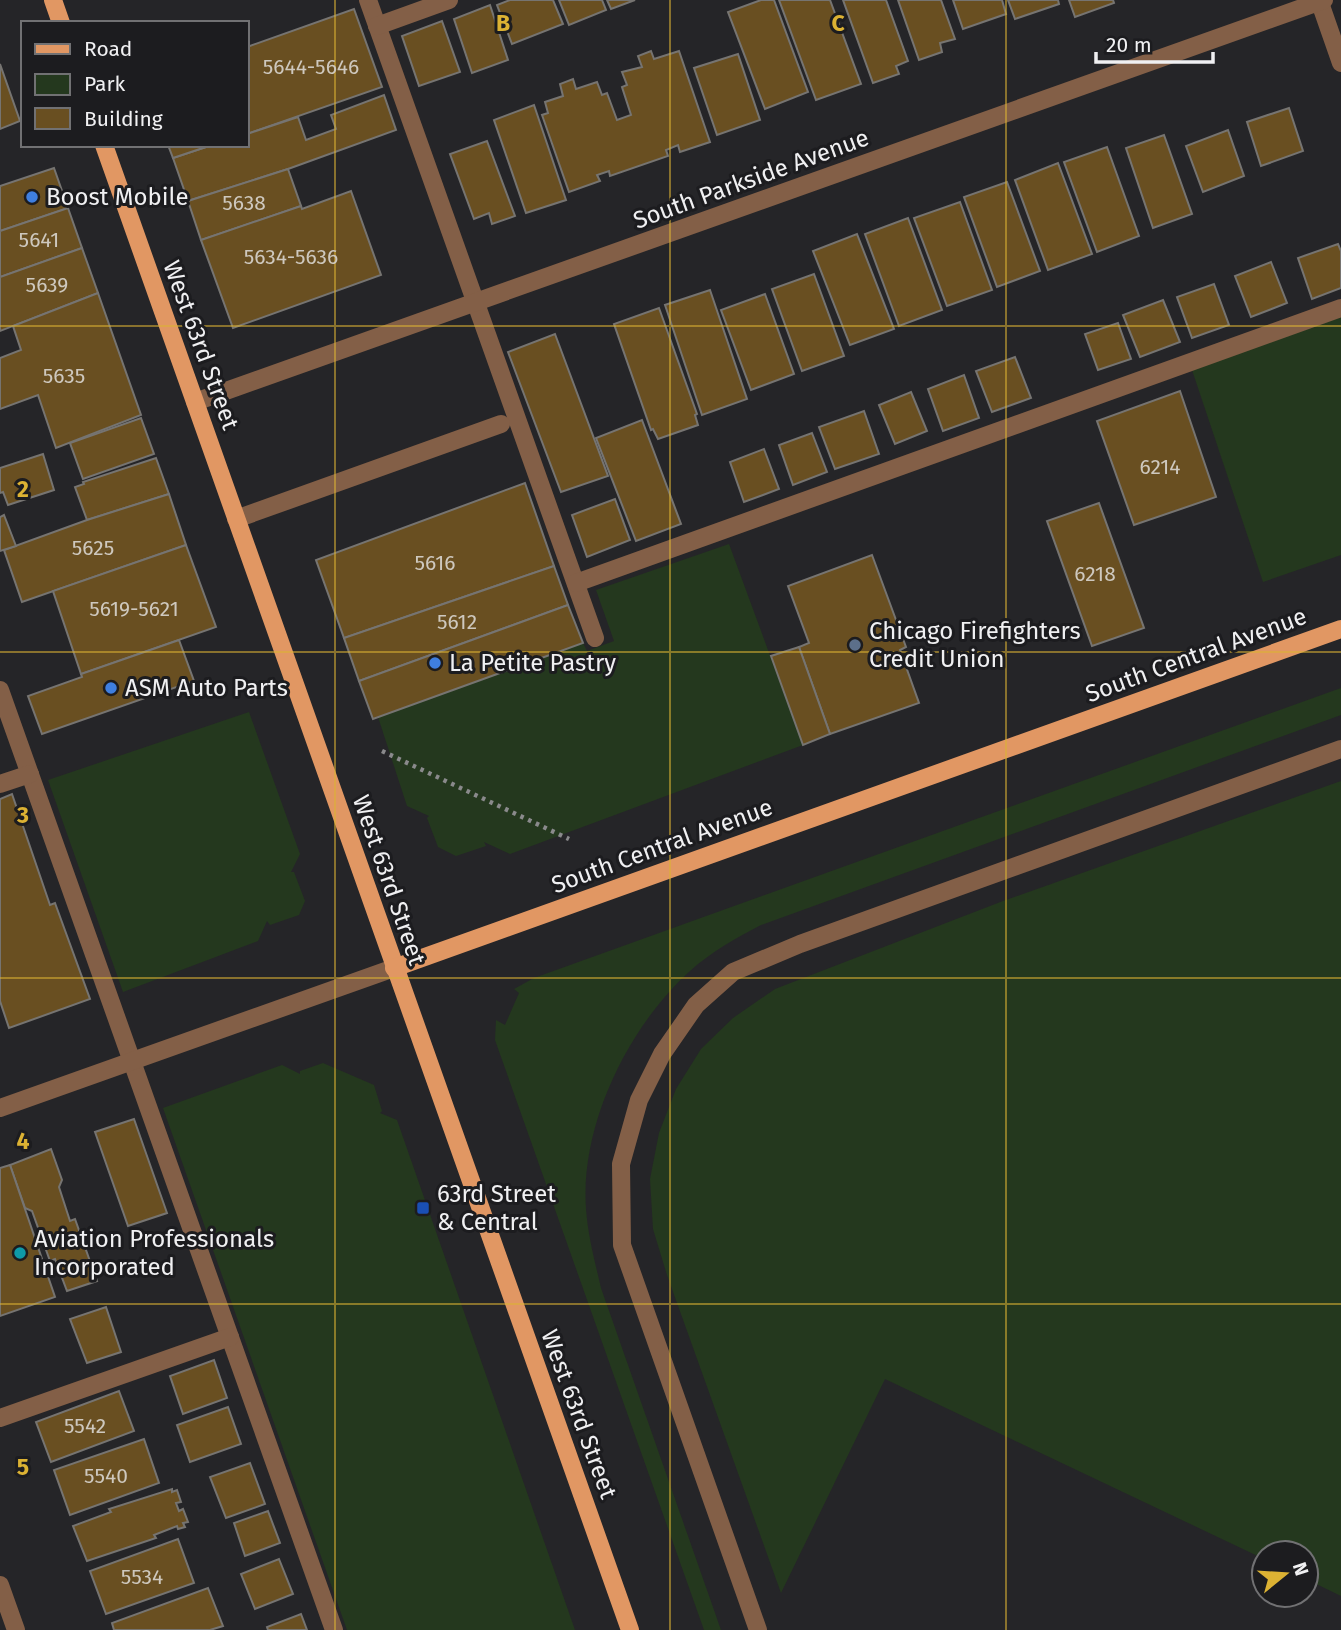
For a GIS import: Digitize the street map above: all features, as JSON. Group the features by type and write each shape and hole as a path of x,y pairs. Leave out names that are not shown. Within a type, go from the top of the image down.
{"main road":[{"path":"53,0 60,21"},
{"name":"West 63rd Street","path":"105,147 630,1630"},
{"name":"South Central Avenue","path":"394,968 1341,629"}],"street":[{"path":"368,0 595,638"},
{"path":"377,26 449,0"},
{"path":"1321,1 1341,63"},
{"name":"South Parkside Avenue","path":"195,402 1321,1"},
{"path":"576,583 1341,307"},
{"path":"236,519 501,424"},
{"path":"0,691 334,1630"},
{"path":"758,1630 622,1245 621,1164 639,1100 662,1054 696,1005 733,972 800,944 1341,749"},
{"path":"0,785 30,774"},
{"name":"South Central Avenue","path":"0,1108 394,968"},
{"path":"0,1418 230,1337"},
{"path":"0,1585 16,1630"}],"path":[{"path":"382,751 569,839"}],"green space":[{"path":"1341,317 1341,555 1263,582 1192,370"},
{"path":"729,544 803,745 510,854 484,842 486,846 456,856 438,847 427,818 429,816 407,806 378,717 583,643 587,651 614,641 596,590"},
{"path":"1341,688 1341,715 761,925 698,964 667,994 647,1020 612,1080 600,1112 586,1177 586,1209 601,1288 721,1630 704,1630 495,1040 496,1020 505,1025 519,993 514,989 534,978"},
{"path":"249,712 300,854 291,872 294,872 305,901 299,915 270,925 267,921 258,941 123,992 48,780"},
{"path":"1341,781 1341,1596 1320,1586 1320,1539 1250,1539 1250,1552 885,1379 781,1593 653,1229 650,1179 659,1133 676,1089 701,1049 733,1018 775,989 1003,901"},
{"path":"323,1063 374,1085 382,1111 380,1113 397,1120 575,1630 347,1630 163,1108 282,1065 300,1074 300,1071"}],"building":[{"path":"510,0 553,0 563,24 512,44 497,5"},
{"path":"559,0 602,0 606,10 569,25"},
{"path":"607,0 635,0 611,9"},
{"path":"761,0 774,0 808,92 765,109 728,12"},
{"path":"779,0 830,0 861,84 816,100"},
{"path":"843,0 886,0 908,61 896,66 899,74 873,83"},
{"path":"898,0 941,0 955,39 940,43 942,52 919,60"},
{"path":"953,0 1002,0 1006,14 963,29"},
{"path":"1008,0 1058,0 1059,4 1015,19"},
{"path":"1069,0 1113,0 1114,3 1075,17"},
{"path":"490,5 508,60 472,73 454,19"},
{"path":"354,9 382,87 248,134 248,47"},
{"path":"442,21 460,72 419,86 402,36"},
{"path":"651,51 654,59 679,51 710,142 680,152 678,145 666,150 668,156 610,176 609,171 597,175 600,181 569,192 542,115 548,113 545,102 563,96 560,84 573,79 576,89 597,82 602,95 607,93 617,120 631,115 622,87 627,85 622,72 642,67 638,56"},
{"path":"738,54 760,120 717,135 694,68"},
{"path":"0,64 20,121 0,129"},
{"path":"384,95 396,130 188,201 173,158 206,147 248,147 248,134 298,117 306,140 336,129 331,115"},
{"path":"534,105 566,200 526,213 494,120"},
{"path":"1289,108 1303,151 1261,166 1247,122"},
{"path":"1228,130 1244,176 1203,192 1186,146"},
{"path":"1164,135 1192,214 1153,228 1126,148"},
{"path":"487,141 515,216 492,224 489,213 474,219 450,154"},
{"path":"169,147 206,147 173,158"},
{"path":"1107,147 1139,236 1097,252 1064,162"},
{"path":"1058,163 1092,254 1048,270 1015,180"},
{"name":"Boost Mobile","path":"54,168 68,208 0,231 0,186"},
{"path":"288,169 301,206 201,240 188,201"},
{"path":"1007,182 1040,271 997,287 964,197"},
{"path":"351,191 381,275 233,328 201,240"},
{"path":"960,202 992,290 947,306 914,218"},
{"path":"68,208 82,248 0,277 0,231"},
{"path":"908,218 942,310 899,326 865,234"},
{"path":"857,234 894,329 850,345 813,251"},
{"path":"1338,244 1341,251 1341,288 1312,299 1298,258"},
{"path":"82,248 98,293 0,331 0,277"},
{"path":"1271,262 1287,303 1251,317 1235,276"},
{"path":"814,274 844,356 802,371 772,289"},
{"path":"1214,284 1229,325 1192,338 1177,297"},
{"path":"710,290 747,399 702,415 665,305"},
{"path":"98,293 141,415 56,448 38,395 0,409 0,358 21,350 13,326"},
{"path":"765,294 794,374 751,390 721,310"},
{"path":"1163,300 1180,342 1140,357 1123,315"},
{"path":"659,308 697,414 698,425 658,439 653,429 651,430 614,324"},
{"path":"1118,323 1131,359 1098,370 1085,334"},
{"path":"555,334 608,476 561,492 508,352"},
{"path":"1015,357 1031,398 992,412 976,371"},
{"path":"964,375 979,418 943,431 928,389"},
{"path":"1180,391 1216,497 1134,525 1097,421"},
{"path":"911,392 927,431 895,444 879,405"},
{"path":"864,411 879,454 835,469 819,427"},
{"path":"141,418 154,454 83,479 70,443"},
{"path":"642,420 681,524 636,541 596,438"},
{"path":"812,433 827,472 793,485 779,445"},
{"path":"764,449 779,489 744,502 730,462"},
{"path":"43,454 54,490 8,505 3,492 0,493 0,468"},
{"path":"156,458 169,494 87,520 75,487"},
{"path":"525,483 554,566 344,638 316,560"},
{"path":"169,494 186,545 22,602 4,550"},
{"path":"615,499 630,540 587,557 572,515"},
{"path":"1099,503 1144,628 1092,646 1047,521"},
{"path":"4,515 16,546 0,551 0,517"},
{"path":"186,545 216,627 81,674 53,591"},
{"name":"Chicago Firefighters Credit Union","path":"872,555 906,647 900,650 919,703 830,734 799,647 809,643 788,586"},
{"path":"554,566 568,605 359,681 344,638"},
{"path":"568,605 583,643 373,719 359,681"},
{"name":"ASM Auto Parts","path":"179,640 194,681 42,734 28,696 82,677 81,674"},
{"path":"799,647 830,734 803,745 771,656"},
{"path":"12,794 50,905 55,903 90,999 9,1028 0,1001 0,799"},
{"path":"134,1119 167,1213 128,1226 95,1132"},
{"path":"51,1149 62,1180 59,1187 70,1221 75,1219 97,1281 67,1291 55,1259 50,1261 32,1211 25,1208 10,1165"},
{"name":"Aviation Professionals Incorporated","path":"10,1165 55,1297 0,1316 0,1168"},
{"path":"106,1307 121,1352 87,1363 70,1319"},
{"path":"214,1360 227,1398 183,1414 170,1376"},
{"path":"119,1391 134,1431 51,1462 36,1422"},
{"path":"228,1407 241,1444 190,1462 177,1425"},
{"path":"144,1439 159,1483 70,1515 54,1470"},
{"path":"250,1463 265,1504 226,1518 210,1477"},
{"path":"172,1489 172,1492 177,1490 181,1502 176,1503 179,1511 183,1509 188,1522 183,1523 185,1527 178,1529 177,1526 154,1535 156,1538 87,1561 73,1526 111,1512 109,1509"},
{"path":"268,1511 280,1543 245,1556 234,1523"},
{"path":"178,1539 194,1583 106,1614 90,1571"},
{"path":"279,1559 293,1594 255,1609 241,1574"},
{"path":"208,1588 223,1626 210,1630 114,1630 112,1623"},
{"path":"301,1614 307,1630 268,1630 267,1627"}],"place":[{"name":"Boost Mobile","path":"32,197"},
{"name":"Chicago Firefighters Credit Union","path":"855,645"},
{"name":"La Petite Pastry","path":"435,663"},
{"name":"ASM Auto Parts","path":"111,688"},
{"name":"63rd Street & Central","path":"423,1208"},
{"name":"Aviation Professionals Incorporated","path":"20,1253"}]}
